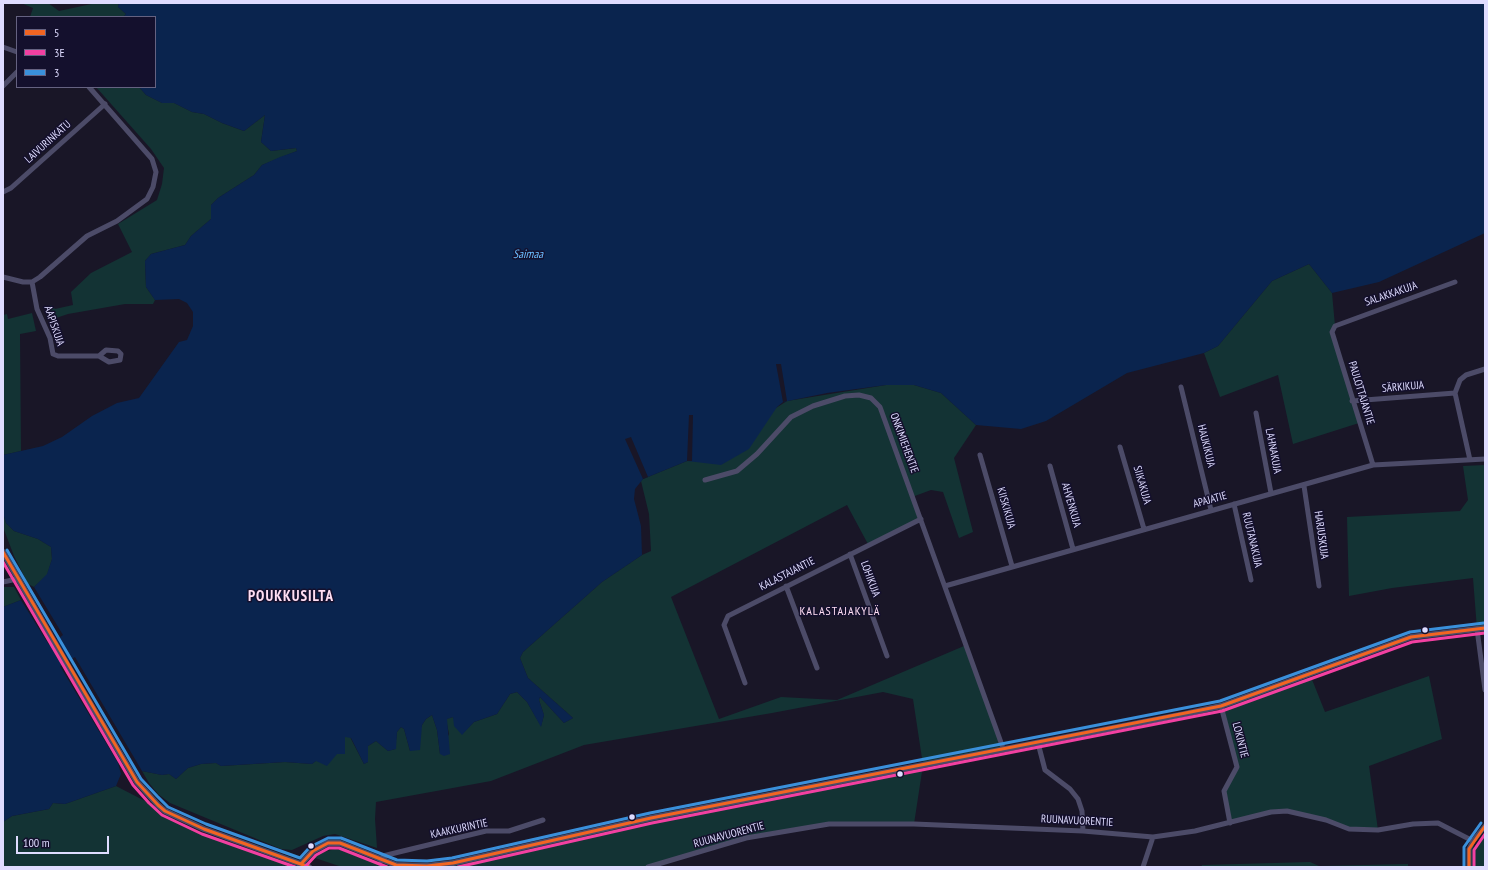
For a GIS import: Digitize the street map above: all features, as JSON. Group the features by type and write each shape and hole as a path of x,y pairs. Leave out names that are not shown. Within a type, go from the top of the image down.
{"street":[{"path":"3,47 16,52"},
{"path":"3,86 16,73"},
{"path":"3,277 23,282 32,282 87,236 117,221 146,199 154,187 156,172 152,159 90,88"},
{"name":"LAIVURINKATU","path":"3,192 11,188 105,104"},
{"name":"AAPISKUJA","path":"32,282 38,309 50,338 53,354 58,356 99,356"},
{"name":"SALAKKAKUJA","path":"1335,326 1455,282"},
{"name":"PAULOTTAJANTIE","path":"1335,326 1332,332 1352,401 1373,465"},
{"path":"1470,460 1455,393 1460,380 1466,375 1485,369"},
{"name":"HAUKIKUJA","path":"1181,387 1211,510"},
{"name":"SÄRKIKUJA","path":"1352,401 1455,393"},
{"name":"ONKIMIEHENTIE","path":"705,480 737,471 757,454 791,417 813,406 845,396 859,395 871,398 880,407 1003,748"},
{"name":"LAHNAKUJA","path":"1256,414 1271,493"},
{"name":"SIIKAKUJA","path":"1120,447 1144,529"},
{"name":"KIISKIKUJA","path":"980,455 1012,566"},
{"name":"APAJATIE","path":"945,586 1271,493 1304,486 1373,465 1485,459"},
{"name":"AHVENKUJA","path":"1050,466 1073,549"},
{"name":"HARJUSKUJA","path":"1304,486 1318,586"},
{"name":"RUUTANAKUJA","path":"1234,504 1251,580"},
{"name":"KALASTAJANTIE","path":"745,683 724,625 728,616 920,520"},
{"path":"3,552 17,579 137,782 158,805 169,813 204,829 309,867"},
{"name":"LOHIKUJA","path":"850,554 888,656"},
{"path":"3,582 17,579"},
{"path":"786,586 817,668"},
{"path":"301,864 313,851 328,843 340,843 396,865 427,866 453,863 651,818 1221,706 1411,637 1485,628"},
{"path":"1477,629 1485,690"},
{"name":"LOKINTIE","path":"1221,706 1236,767 1224,791 1230,823"},
{"path":"1038,743 1046,770 1070,790 1078,799 1082,811 1083,831"},
{"name":"RUUNAVUORENTIE","path":"648,867 671,864 746,838 829,824 914,824 1083,831 1153,837 1195,831 1271,812 1287,811 1326,820 1349,829 1378,830 1413,824 1438,823 1474,841"},
{"name":"KAAKKURINTIE","path":"381,860 383,856 399,852 486,831 509,831 543,820"},
{"path":"1469,867 1469,849 1485,826"},
{"path":"1143,867 1153,837"}],"green space":[{"path":"21,3 48,3 59,11 96,3 119,3 118,7 126,14 124,16 30,16 33,8"},
{"path":"97,88 140,88 146,95 162,103 174,103 192,112 204,114 222,123 244,131 265,115 261,142 271,151 296,148 297,151 262,165 254,175 218,198 211,205 211,219 191,236 185,245 151,254 145,261 146,287 155,300 153,304 125,304 68,314 56,318 46,308 51,305 55,309 73,305 71,292 91,273 132,252 118,224 157,200 162,184 164,168 151,149"},
{"path":"1309,264 1332,293 1335,326 1332,332 1359,423 1293,444 1278,375 1220,397 1204,353 1218,346 1272,281"},
{"path":"32,313 36,331 20,334 21,451 3,455 3,315 7,314 8,319"},
{"path":"886,385 914,385 941,393 976,425 954,458 973,532 959,538 943,492 931,490 912,497 921,519 869,546 847,505 671,597 719,719 781,697 837,700 964,646 1003,748 923,765 913,699 883,692 772,713 584,745 491,781 376,802 375,819 377,848 335,834 323,836 292,850 281,849 170,803 158,794 142,771 162,775 169,774 176,779 188,768 201,764 216,763 221,766 285,762 312,764 345,737 350,737 364,764 368,762 368,746 376,741 388,751 395,749 397,732 401,727 404,729 410,751 422,725 426,719 432,715 437,730 440,754 449,734 446,719 453,717 462,734 474,722 497,714 510,694 517,692 527,702 541,726 544,715 539,700 540,697 564,723 573,718 528,678 520,658 523,652 602,582 642,555 651,551 649,514 641,481 687,461 692,461 787,401"},
{"path":"1485,465 1485,628 1477,629 1473,578 1392,588 1349,596 1347,517 1460,511 1468,500 1463,466"},
{"path":"3,513 6,523 14,531 38,539 51,547 52,559 47,575 34,587 28,584 14,556 3,527"},
{"path":"3,587 14,587 21,600 3,607"},
{"path":"1429,676 1442,739 1369,766 1378,830 1349,829 1287,811 1230,823 1224,791 1237,767 1224,707 1311,677 1325,712"},
{"path":"923,765 914,824 829,824 746,838 648,867 421,867 651,818"},
{"path":"116,786 145,801 162,815 202,835 295,867 3,867 3,822 12,816 49,809 53,803 65,804"},
{"path":"1485,836 1485,867 1469,867 1468,858 1473,841 1474,849"},
{"path":"335,849 393,867 342,867 315,858 316,854"},
{"path":"1310,862 1319,866 1408,864 1408,866 1201,867 1202,865"}],"water":[{"name":"Saimaa","path":"119,3 1485,3 1485,233 1379,282 1332,293 1309,264 1272,281 1218,346 1204,353 1127,373 1046,421 1021,429 976,425 941,393 914,385 886,385 827,393 783,402 777,407 749,449 721,465 687,461 643,479 635,489 634,499 641,526 642,555 602,582 523,652 520,658 528,678 573,718 564,723 540,697 539,700 544,715 541,727 527,702 517,692 510,694 497,714 474,722 462,735 454,726 453,717 447,719 450,754 444,756 440,754 437,730 432,715 426,719 422,725 420,750 410,751 404,729 401,727 397,732 396,749 388,751 376,741 368,746 368,762 364,764 351,738 345,737 345,754 337,754 327,766 316,761 312,764 285,762 221,766 216,763 201,764 188,768 176,779 169,774 162,775 142,771 75,657 60,666 118,763 121,774 116,786 65,804 53,803 49,809 12,816 3,822 3,607 21,600 49,645 63,635 34,587 47,574 52,559 51,547 38,539 14,531 6,523 3,513 3,455 43,446 62,437 92,416 117,403 139,398 179,342 187,340 193,326 193,312 187,303 179,299 155,300 146,287 145,261 151,254 185,245 191,236 211,219 211,205 218,198 254,175 262,165 297,151 296,148 271,151 261,142 265,115 244,131 222,123 204,114 192,112 174,103 162,103 146,95 140,88 156,88 156,16 124,16 126,14 118,7"}],"pier":[{"path":"776,364 781,364 787,401 783,402"},
{"path":"689,415 693,415 692,461 687,461"},
{"path":"631,437 648,477 643,479 625,439"}],"transit line":[{"name":"3","path":"7,550 141,779 157,796 168,807 206,824 300,858 310,847 328,838 341,838 397,860 427,861 452,858 650,813 1220,701 1410,632 1484,623"},
{"name":"5","path":"3,552 137,782 158,805 165,811 204,829 309,867"},
{"name":"3E","path":"3,562 133,785 149,803 162,815 202,834 295,867"},
{"name":"5","path":"301,864 313,851 328,843 340,843 396,865 427,866 453,863 651,818 1221,706 1411,637 1485,628"},
{"name":"3E","path":"458,867 652,823 1222,711 1412,642 1485,633"},
{"name":"3","path":"1464,867 1464,847 1481,823"},
{"name":"5","path":"1469,867 1469,849 1485,826"},
{"name":"3E","path":"1474,867 1474,850 1485,834"},
{"name":"3E","path":"305,867 316,855 329,848 339,848 387,867"}],"district":[{"name":"POUKKUSILTA","path":"291,597"},
{"name":"KALASTAJAKYLÄ","path":"840,612"}]}
